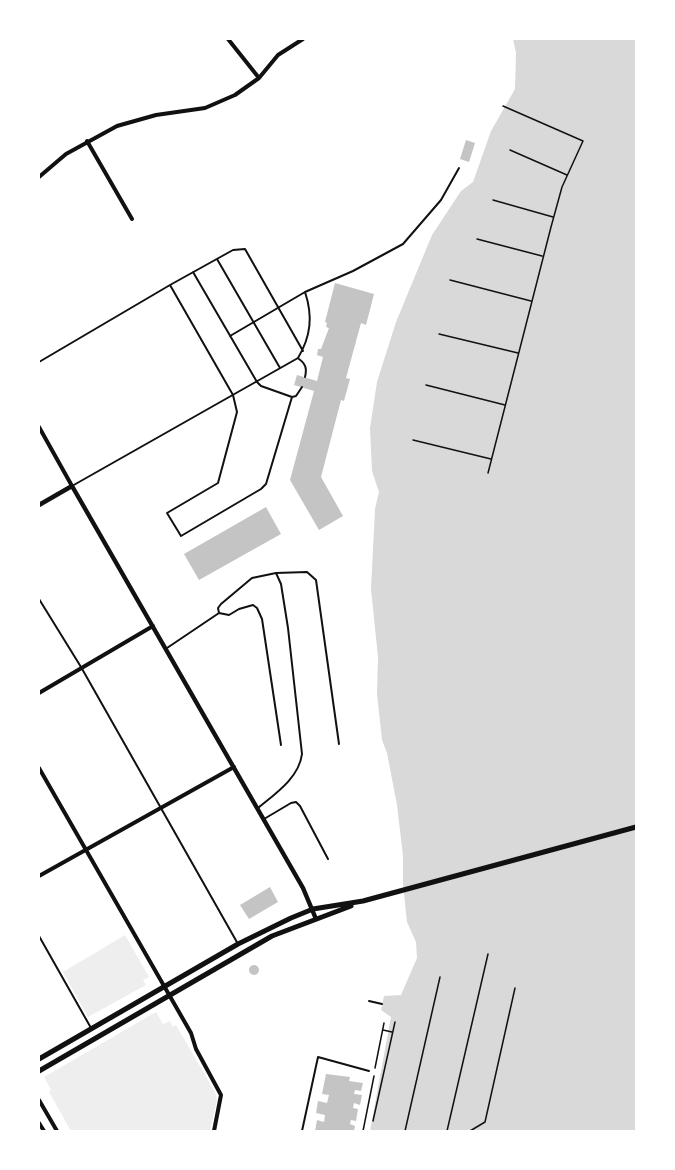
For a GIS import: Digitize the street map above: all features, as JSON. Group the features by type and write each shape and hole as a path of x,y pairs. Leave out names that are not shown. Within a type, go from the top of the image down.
{"main road":[{"path":"39,1071 272,936 363,901 636,827"},
{"path":"39,1059 276,924 313,909 363,901"}],"street":[{"path":"228,39 259,78"},
{"path":"39,177 66,154 117,126 139,119 206,108 235,95 259,78 279,55 303,39"},
{"path":"87,141 132,219"},
{"path":"39,427 258,808 303,888 316,919"},
{"path":"39,505 72,486"},
{"path":"39,693 153,626"},
{"path":"39,876 234,767"},
{"path":"39,768 191,1033 196,1049 221,1095 214,1131"},
{"path":"39,1100 57,1131"},
{"path":"39,1123 44,1131"}],"lane":[{"path":"230,336 305,292 353,271 403,244 441,200 459,168"},
{"path":"39,362 193,272 233,250 244,249 303,351"},
{"path":"217,259 280,368"},
{"path":"193,272 257,382 261,386 291,396 296,396 302,387"},
{"path":"170,285 233,395 237,412 218,483 167,513 181,536 267,484 291,396"},
{"path":"72,486 298,358 303,351 311,325 310,308 305,292"},
{"path":"298,358 304,363 305,377"},
{"path":"219,613 220,604 252,578 276,573 307,572 316,580 339,744"},
{"path":"258,808 281,789 295,772 301,764 302,754 288,628 281,584 276,573"},
{"path":"39,599 81,667 238,944"},
{"path":"166,649 219,613 229,615 253,605 260,612 281,745"},
{"path":"264,819 296,802 328,859"},
{"path":"39,936 92,1029"},
{"path":"369,1001 382,1004"},
{"path":"302,1131 318,1057 369,1071"}],"path":[{"path":"488,473 554,217 568,176 584,141 503,106"},
{"path":"510,150 568,176"},
{"path":"493,200 554,217"},
{"path":"477,239 543,257"},
{"path":"450,280 532,301"},
{"path":"439,334 519,353"},
{"path":"426,385 506,405"},
{"path":"413,440 492,459"},
{"path":"447,1131 488,954"},
{"path":"405,1131 440,977"},
{"path":"470,1131 485,1122 515,988"},
{"path":"373,1121 395,1022"},
{"path":"363,1131 384,1023"},
{"path":"382,1030 393,1032"}],"shaded area":[{"path":"513,39 636,39 636,1131 370,1131 391,1017 381,1010 384,996 401,995 417,958 416,942 407,922 397,805 387,753 382,740 377,694 378,657 371,589 375,509 379,492 372,471 370,428 377,382 396,322 432,235 461,191 473,182 491,131 515,89 516,53"},
{"path":"125,935 149,977 143,980 146,985 88,1017 63,972"},
{"path":"156,1012 163,1024 170,1021 173,1027 176,1025 215,1092 217,1100 210,1131 71,1131 49,1092 51,1090 44,1077"}],"building":[{"path":"466,140 475,143 469,162 460,159"},
{"path":"335,283 374,294 366,325 361,323 346,378 350,379 344,401 341,400 321,477 343,516 319,530 290,480 314,391 294,385 297,375 317,381 323,357 317,355 318,349 321,349 329,328 326,327 325,322"},
{"path":"266,507 281,534 199,580 184,554"},
{"path":"270,887 278,902 249,919 240,905"},
{"path":"254,965 259,970 254,975 249,970"},
{"path":"326,1074 350,1077 349,1081 363,1083 361,1091 355,1090 354,1094 362,1095 360,1105 354,1103 353,1108 358,1109 356,1121 351,1120 350,1124 355,1126 354,1131 315,1131 317,1120 324,1122 325,1115 316,1113 318,1101 327,1103 329,1095 322,1094"}]}
